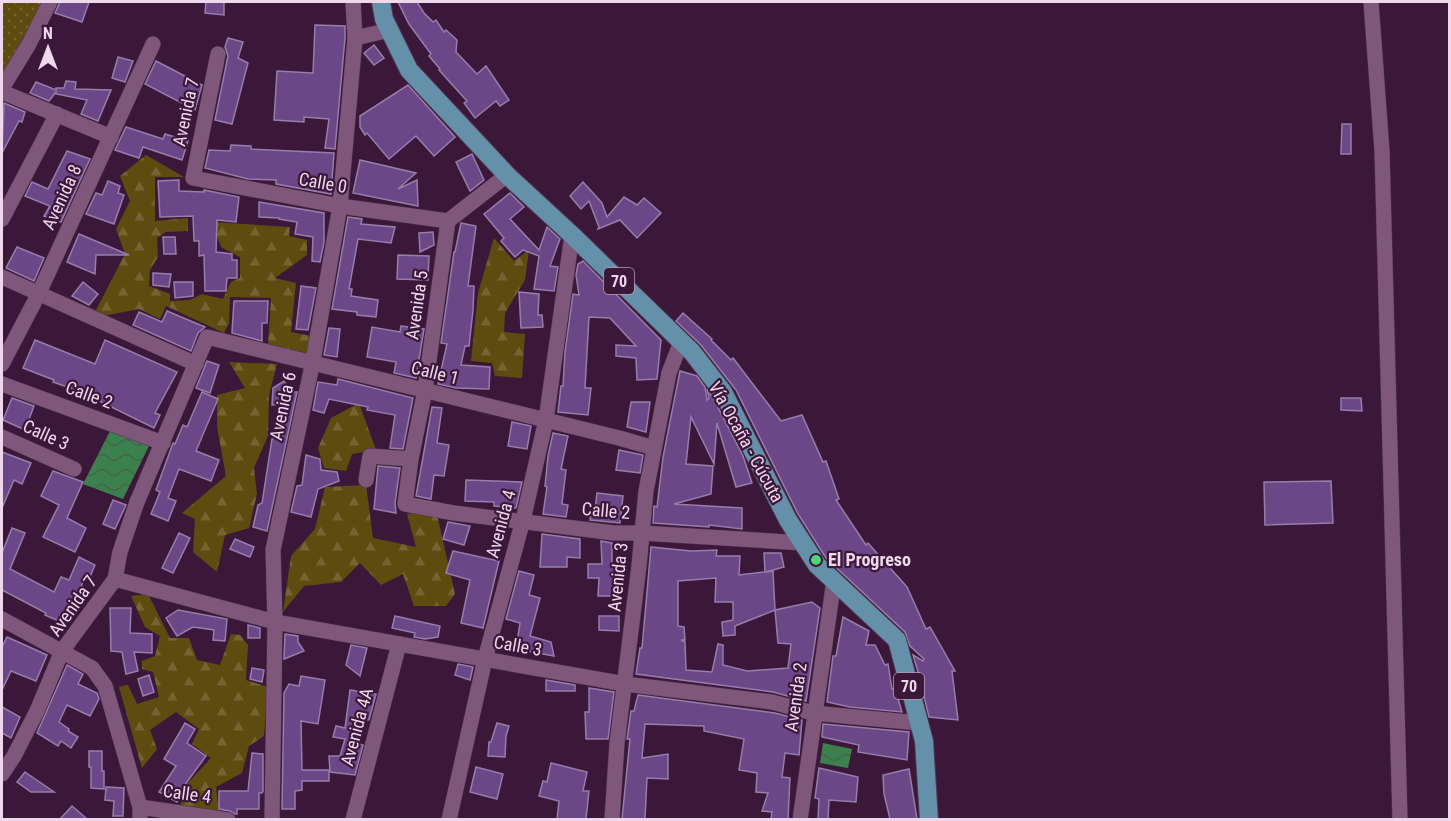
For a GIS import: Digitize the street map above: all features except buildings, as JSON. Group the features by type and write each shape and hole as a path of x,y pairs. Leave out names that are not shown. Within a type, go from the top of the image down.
{"main road":[{"name":"Vía Ocaña - Cúcuta","path":"381,2 384,19 409,70 507,175 692,352 723,392 788,520 817,565 897,640 924,741 929,819"}],"street":[{"path":"50,2 2,90 111,137"},
{"name":"Avenida 6","path":"272,819 275,622 273,550 312,361 340,206 355,38 353,2"},
{"path":"1371,2 1382,151 1400,819"},
{"path":"355,38 390,30"},
{"name":"Avenida 8","path":"2,364 38,295 153,44"},
{"name":"Avenida 7","path":"192,178 218,54"},
{"path":"2,219 57,114"},
{"path":"448,221 507,175"},
{"name":"Calle 0","path":"192,178 340,206 448,221"},
{"name":"Avenida 5","path":"405,504 411,459 425,390 448,221"},
{"name":"Avenida 4","path":"448,819 484,659 523,520 546,420 572,235"},
{"path":"2,277 196,364"},
{"name":"Avenida 7","path":"140,813 105,686 92,668 62,651 115,579 120,552 137,502 207,337"},
{"name":"Calle 1","path":"207,337 312,361 654,448"},
{"name":"Avenida 3","path":"612,819 617,743 646,491 669,373 681,342"},
{"name":"Calle 2","path":"2,384 162,443"},
{"name":"Calle 3","path":"2,437 74,469"},
{"path":"366,480 370,456 411,459"},
{"name":"Calle 2","path":"405,504 454,513 614,533 804,543"},
{"name":"Calle 3","path":"115,579 275,622 625,684 772,702 813,713 919,723"},
{"name":"Avenida 2","path":"800,819 813,713 834,580"},
{"path":"2,619 62,651 37,711 2,774"},
{"name":"Avenida 4A","path":"353,819 399,644"},
{"name":"Calle 4","path":"140,813 228,819"}],"green space":[{"path":"2,2 44,2 2,75"},
{"path":"146,155 184,177 155,177 155,221 188,218 188,231 166,232 157,238 158,257 150,270 149,286 170,294 170,301 190,300 202,294 223,299 231,282 240,278 240,257 221,247 212,222 290,227 289,236 307,240 307,255 275,278 296,283 291,332 311,336 307,354 268,344 271,298 230,297 229,323 224,333 166,306 160,319 139,309 103,316 96,310 125,254 116,229 130,201 120,176"},
{"path":"494,238 514,261 529,250 525,280 505,313 504,332 525,334 522,378 495,376 492,363 471,361 478,293"},
{"path":"229,362 277,364 269,395 268,436 254,468 257,494 249,528 225,535 217,572 193,552 195,519 182,513 226,476 217,427 217,395 245,388"},
{"path":"359,403 376,450 352,454 346,471 324,468 318,448 331,418"},
{"path":"366,485 373,538 416,547 407,514 436,510 455,594 446,606 414,606 403,574 381,585 360,563 341,582 304,586 283,612 291,556 315,529 325,487"},
{"path":"148,594 170,638 189,638 197,660 220,665 231,634 240,635 248,645 246,680 268,687 264,736 249,746 242,773 216,787 219,814 180,806 186,785 211,758 192,744 199,729 176,712 150,730 157,749 142,768 119,687 128,685 137,704 159,697 153,672 142,669 142,661 155,656 160,636 145,627 131,596"}],"water":[{"path":"110,431 149,446 123,499 83,484"},
{"path":"823,743 852,749 848,768 820,763"}],"place":[{"name":"El Progreso","path":"816,560"}]}
